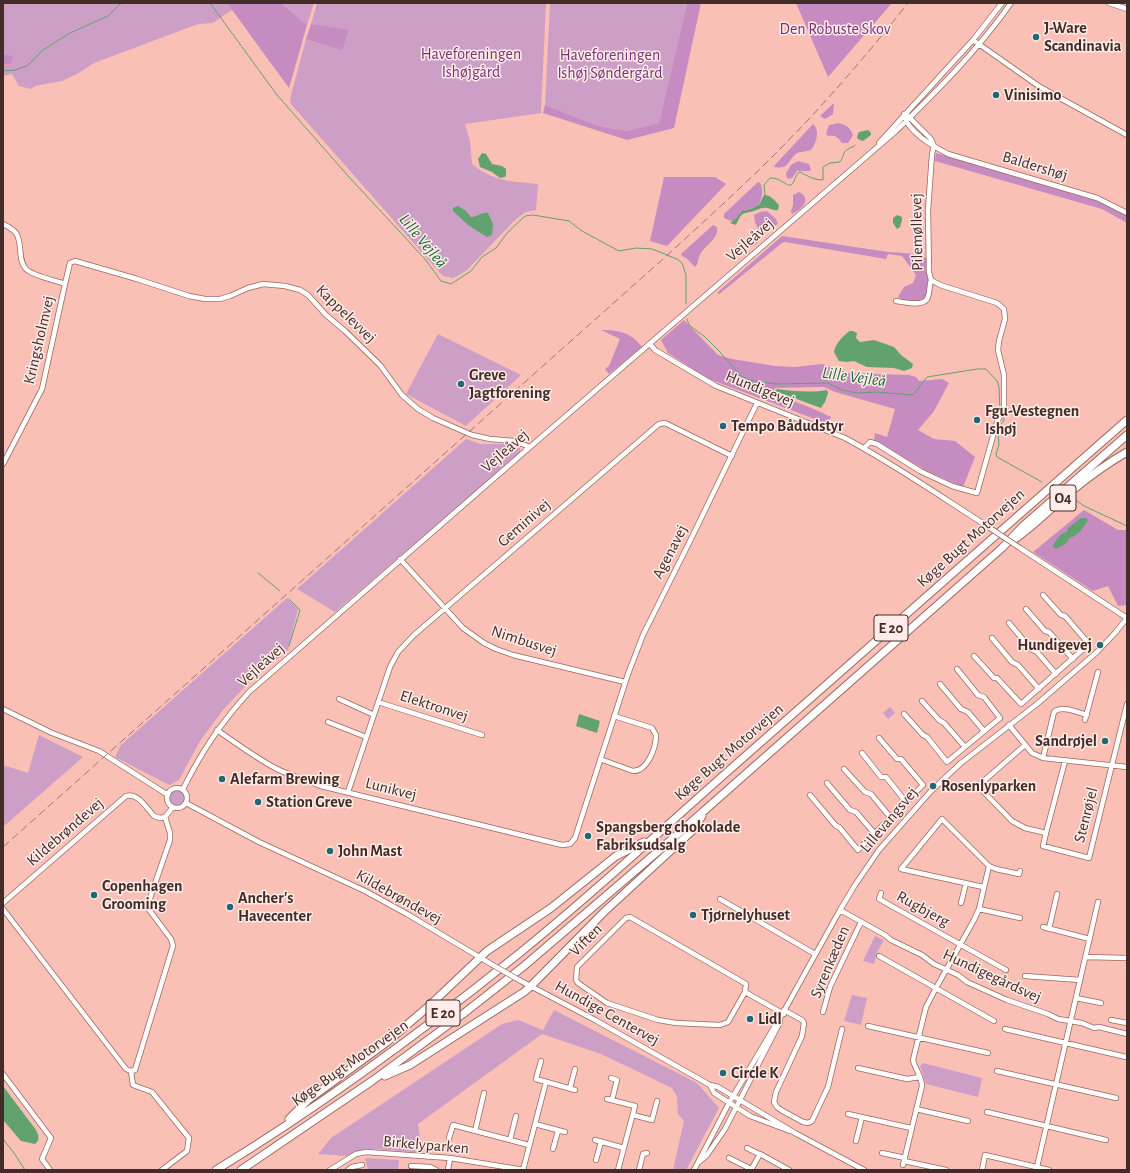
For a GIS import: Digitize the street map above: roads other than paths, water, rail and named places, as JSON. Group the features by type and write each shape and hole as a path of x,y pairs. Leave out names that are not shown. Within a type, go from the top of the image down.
{"highway":[{"name":"Køge Bugt Motorvejen","path":"216,1170 280,1129 368,1069 455,1004 562,917 1127,420"},
{"name":"Køge Bugt Motorvejen","path":"240,1170 372,1082 524,966 571,927 1002,548 1022,527 1127,435"},
{"name":"O4","path":"1002,548 1025,532 1098,470 1127,452"},
{"path":"372,1082 410,1065 524,992 604,912 692,831 709,806"},
{"path":"280,1129 308,1100 387,1042 429,1006 480,958 551,908 616,856 654,836"}],"street":[{"name":"Vejleåvej","path":"182,789 200,756 217,730 249,692 400,559 869,155 906,121 944,82 978,45 1011,3"},
{"path":"1109,3 1126,6"},
{"name":"Vejleåvej","path":"869,155 904,114 973,40 999,4"},
{"path":"999,4 1006,10"},
{"path":"973,40 978,45 1040,86 1127,135"},
{"name":"Baldershøj","path":"904,114 910,117 931,139 934,146"},
{"name":"Baldershøj","path":"904,114 906,121 927,143 948,154 1096,198 1127,213"},
{"name":"Pilemøllevej","path":"864,448 870,442 877,444 920,471 952,486 976,493 1004,408 1004,375 998,350 1005,319 1004,309 997,303 940,285 931,280 929,272 928,210 932,154 934,146"},
{"path":"3,224 15,232 18,237 22,262 31,273 64,284"},
{"name":"Kappelevvej","path":"64,284 70,263 75,261 189,296 205,299 220,299 262,284 286,286 300,290 308,294 326,315 380,365 402,395 418,409 433,418 472,435 490,439 514,440 530,447"},
{"path":"896,301 920,304 926,301 928,298 931,280"},
{"name":"Kringsholmvej","path":"3,464 42,389 64,284"},
{"name":"Hundigevej","path":"650,344 655,350 716,386 845,438 864,448 888,462 1127,618"},
{"name":"Agenavej","path":"570,844 575,838 625,682 643,634 758,403"},
{"name":"Geminivej","path":"348,792 390,667 398,652 414,635 659,424 665,423 732,456"},
{"name":"Nimbusvej","path":"400,559 463,628 484,643 513,655 625,682"},
{"path":"974,656 1021,704 1073,659 1089,644 1065,616 1061,615 1043,595"},
{"path":"1026,609 1045,631 1049,632 1073,659"},
{"name":"Lillevangsvej","path":"699,1162 707,1155 719,1139 763,1057 784,1012 815,954 855,885 879,850 931,790 961,763 1037,704 1097,652 1127,618"},
{"path":"1009,623 1031,649 1037,652 1056,674"},
{"path":"992,638 1012,662 1018,665 1039,689"},
{"path":"904,714 923,735 927,737 947,762 1000,718 984,697 978,695 957,669"},
{"path":"1085,720 1098,672"},
{"path":"940,684 961,709 968,712 984,731"},
{"path":"1031,696 1037,704"},
{"path":"339,699 374,715"},
{"path":"922,701 965,747"},
{"name":"Elektronvej","path":"378,702 482,735"},
{"path":"1112,766 1127,704"},
{"path":"1043,758 1055,710 1061,708 1087,715"},
{"path":"3,709 52,732 99,751 168,794"},
{"path":"600,759 633,771 638,771 645,764 653,750 656,735 652,728 614,716"},
{"path":"328,722 366,737"},
{"path":"1009,726 1032,753 1043,758 1127,767"},
{"name":"Lunikvej","path":"217,730 251,754 278,769 321,786 562,845 570,844"},
{"path":"810,795 858,850 923,785 901,759 897,759 879,738"},
{"path":"1025,745 978,786 1012,821 1026,828 1046,833 1064,761"},
{"path":"862,753 881,777 886,777 906,802"},
{"path":"955,755 961,763"},
{"name":"Stenrøjel","path":"1046,833 1043,846 1089,858 1112,766"},
{"path":"844,769 865,792 871,794 890,818"},
{"path":"828,783 850,810 856,812 875,834"},
{"path":"176,788 182,789 187,796 186,803 179,808 173,807 169,803 168,794 176,788"},
{"path":"916,793 922,801"},
{"name":"Kildebrøndevej","path":"3,903 126,796 132,795 137,797 154,816 160,818 165,817"},
{"name":"Kildebrøndevej","path":"186,803 259,842 365,892 407,914 491,964"},
{"path":"131,1071 135,1070 137,1066 173,946 171,939 147,907 170,840 170,833 165,817 173,807"},
{"name":"Rugbjerg","path":"983,887 900,869 942,820 989,866 1019,874 1020,871"},
{"name":"Rugbjerg","path":"920,1077 914,1067 913,1060 926,1007 979,909 989,866"},
{"name":"Rugbjerg","path":"961,903 966,883"},
{"name":"Rugbjerg","path":"881,893 879,899 1006,970"},
{"path":"1049,929 1057,894"},
{"path":"720,899 815,954"},
{"path":"1037,1167 1098,902"},
{"path":"3,909 126,1069 131,1071"},
{"path":"979,909 1020,918"},
{"name":"Hundigegårdsvej","path":"840,910 885,935 891,940 922,955 934,964 958,975 967,982 1007,1000 1058,1019 1127,1034"},
{"name":"Viften","path":"630,917 742,981 746,984 745,992 731,1018 724,1024 668,1022 629,1012 607,1003 578,983 576,980 576,970 577,967 626,918 630,917"},
{"name":"Syrenkæden","path":"824,1012 830,986 861,922"},
{"path":"1043,927 1090,939"},
{"path":"879,956 899,970 936,988 994,1020"},
{"path":"1086,957 1127,958"},
{"name":"Hundige Centervej","path":"491,964 595,1020 710,1085 733,1096 795,1133 864,1170"},
{"path":"1025,976 1080,980"},
{"name":"Viften","path":"745,992 802,1020 803,1029 799,1043 776,1092 774,1102 777,1107 803,1122 808,1123 812,1121 826,1092 842,1029"},
{"path":"1076,998 1101,1003"},
{"name":"Lillevangsvej","path":"694,1170 699,1162 702,1152 729,1103 784,1012"},
{"path":"1111,1020 1125,1023 1121,1032"},
{"path":"868,1026 988,1053"},
{"path":"1005,1029 1126,1057"},
{"path":"541,1061 536,1079 572,1089 575,1069"},
{"path":"858,1068 907,1079 920,1077 922,1086 904,1161"},
{"path":"997,1070 1116,1098"},
{"path":"131,1071 133,1085 152,1092 188,1138 187,1152 162,1170"},
{"path":"3,1074 51,1138 42,1159 50,1170"},
{"path":"611,1078 617,1080 609,1099 635,1106 620,1170"},
{"name":"Birkelyparken","path":"330,1170 356,1154 366,1152 450,1158 524,1170 534,1124 546,1082"},
{"name":"Hundige Centervej","path":"710,1085 714,1093 736,1108 758,1120 795,1133"},
{"name":"Birkelyparken","path":"475,1131 484,1093"},
{"path":"633,1115 652,1120 657,1101"},
{"path":"916,1109 968,1121"},
{"path":"987,1112 1106,1140"},
{"path":"848,1114 911,1128"},
{"path":"510,1140 516,1116"},
{"path":"856,1141 862,1117"},
{"path":"534,1124 565,1132"},
{"name":"Birkelyparken","path":"450,1138 453,1125 529,1145"},
{"path":"553,1149 558,1131"},
{"path":"595,1140 624,1148"},
{"path":"596,1160 601,1142"},
{"path":"747,1148 789,1170"},
{"path":"639,1170 643,1154 647,1153"},
{"path":"882,1153 904,1161 946,1170"},
{"path":"982,1170 984,1153 1049,1170"},
{"path":"730,1158 751,1170 759,1154"},
{"path":"448,1170 450,1158"},
{"path":"1018,1170 1020,1163"},
{"path":"348,1170 352,1167 362,1165"},
{"path":"411,1166 430,1167 436,1170"}],"waterway":[{"name":"Lille Vejleå","path":"3,71 15,70 27,66 43,50 70,33 108,16 120,4 126,3"},
{"name":"Lille Vejleå","path":"210,3 277,95 349,177 425,259 441,281 451,284 471,271 482,257 496,248 507,233 525,216 533,215 569,221 582,231 619,251 636,248 652,249 677,259 682,263 686,275 686,304"},
{"path":"765,195 764,185 770,178 777,179 791,185 797,174 800,172 814,179 823,180 823,167 830,163 840,162 845,151 855,145"},
{"name":"Lille Vejleå","path":"687,319 689,325 705,337 740,375 749,380 775,384 828,383 842,390 857,393 874,392 913,395 927,377 977,369 986,369 997,381 999,387 1000,411"},
{"name":"Lille Vejleå","path":"1003,415 1004,420 998,429 999,445 996,454 997,457 1042,482"},
{"name":"Lille Vejleå","path":"1073,498 1084,506 1127,526"},
{"path":"258,573 280,591"},
{"path":"289,599 300,610 289,646"},
{"path":"3,1139 25,1170"}],"railway":[{"path":"3,847 663,259 726,201 763,166 820,107 908,3"}],"place":[{"name":"J-Ware Scandinavia","path":"1036,37"},
{"name":"Vinisimo","path":"996,95"},
{"name":"Greve Jagtforening","path":"461,384"},
{"name":"Fgu-Vestegnen Ishøj","path":"977,420"},
{"name":"Tempo Bådudstyr","path":"723,426"},
{"name":"Hundigevej","path":"1100,645"},
{"name":"Sandrøjel","path":"1105,741"},
{"name":"Alefarm Brewing","path":"222,779"},
{"name":"Rosenlyparken","path":"933,786"},
{"name":"Station Greve","path":"258,802"},
{"name":"Spangsberg chokolade Fabriksudsalg","path":"588,836"},
{"name":"John Mast","path":"330,851"},
{"name":"Copenhagen Grooming","path":"94,895"},
{"name":"Ancher's Havecenter","path":"230,907"},
{"name":"Tjørnelyhuset","path":"693,915"},
{"name":"Lidl","path":"750,1019"},
{"name":"Circle K","path":"723,1073"}],"park label":[{"name":"Den Robuste Skov","path":"835,29"},
{"name":"Haveforeningen Ishøjgård","path":"471,63"},
{"name":"Haveforeningen Ishøj Søndergård","path":"610,64"}]}
